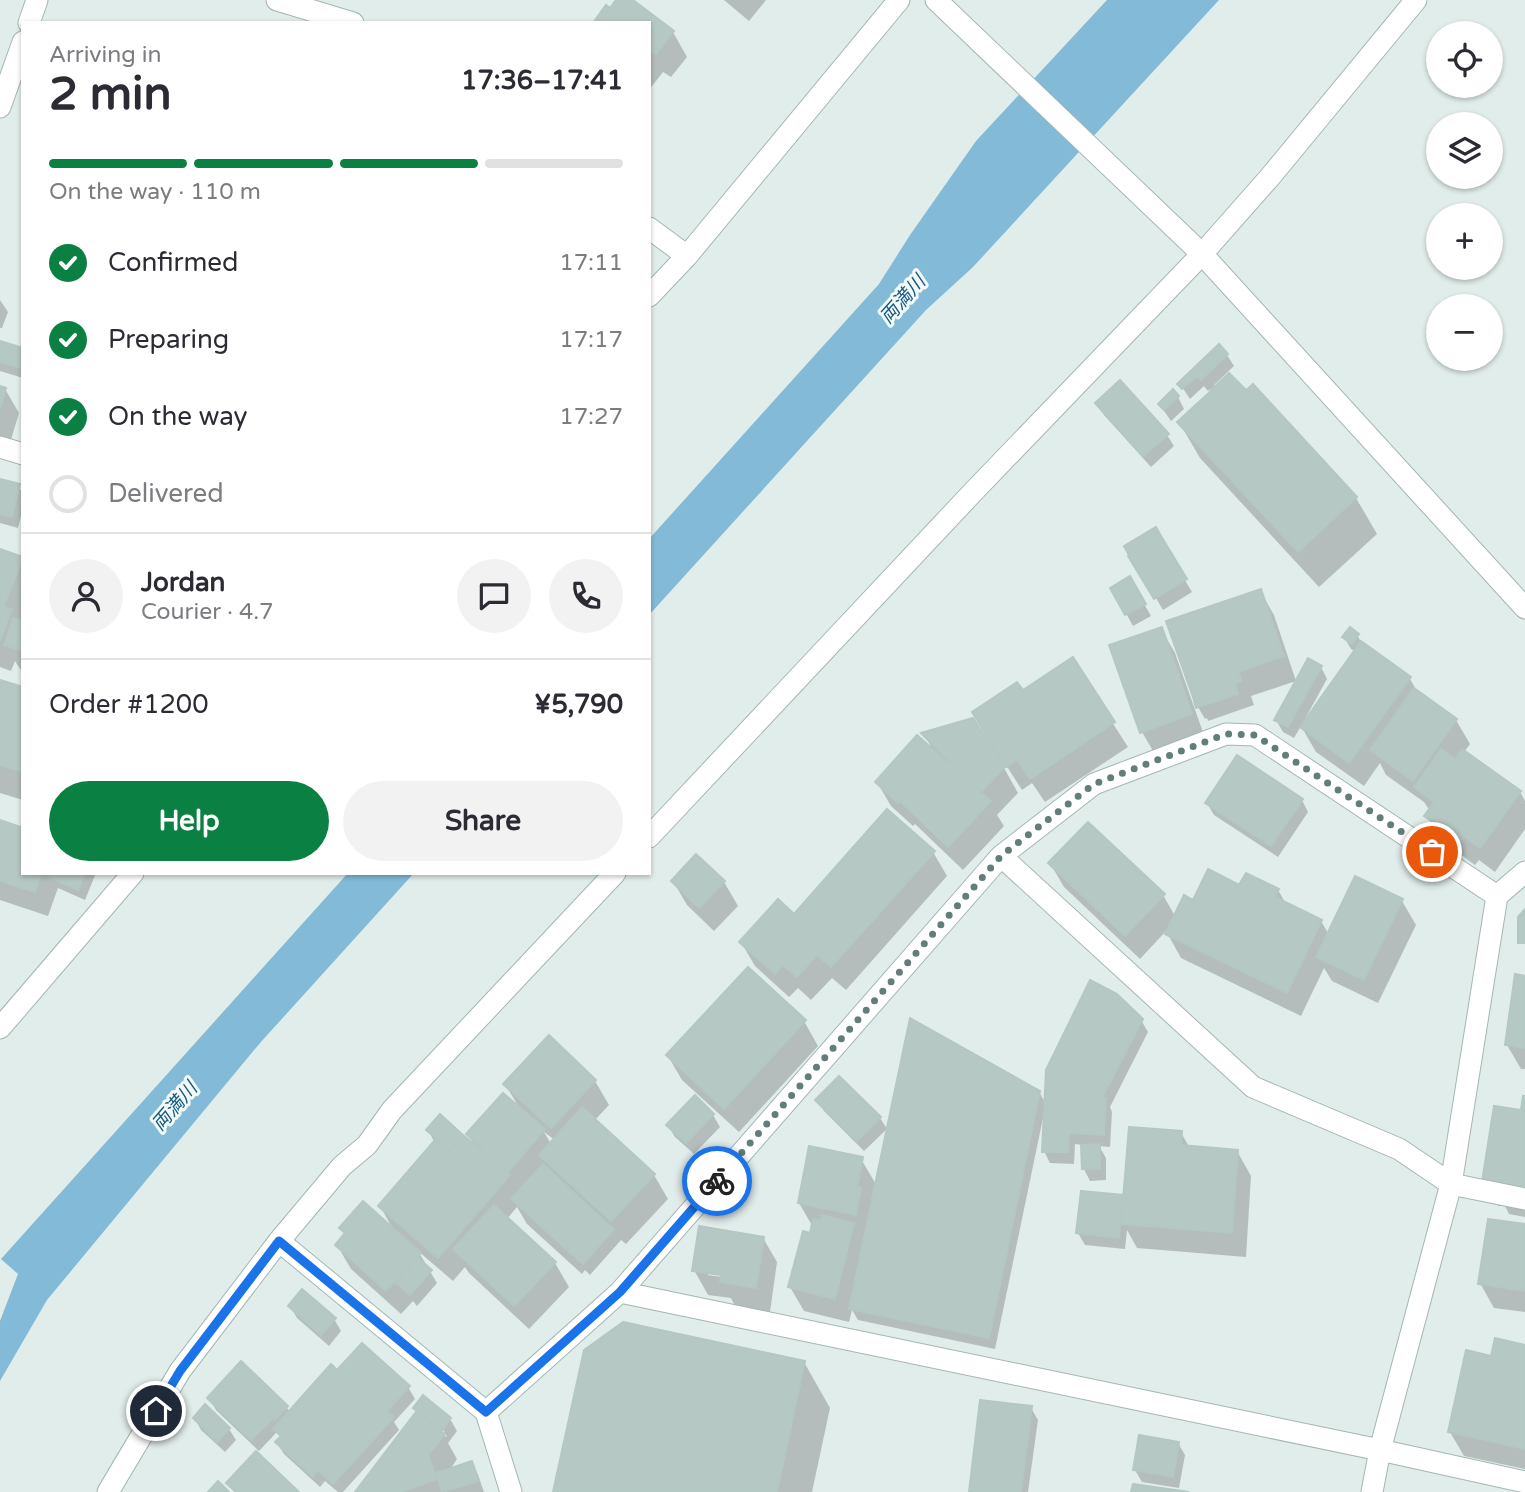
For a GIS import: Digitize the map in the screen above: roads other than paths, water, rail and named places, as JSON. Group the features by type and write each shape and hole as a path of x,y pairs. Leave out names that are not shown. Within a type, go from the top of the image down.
{"street":[{"path":"30,21 37,0"},
{"path":"277,0 346,21"},
{"path":"651,294 687,256 899,0"},
{"path":"651,834 1202,254 1270,177 1416,0"},
{"path":"936,1 1202,254 1525,608"},
{"path":"0,107 21,48"},
{"path":"651,229 687,256"},
{"path":"0,447 21,453"},
{"path":"486,1412 620,1292 1001,856 1094,784 1226,734 1255,735 1497,896"},
{"path":"1001,856 1253,1087 1399,1149 1451,1184 1525,1199"},
{"path":"1371,1492 1451,1184 1497,896 1525,872"},
{"path":"0,1028 131,875"},
{"path":"108,1492 180,1371 279,1241 342,1166 367,1145 392,1110 613,875"},
{"path":"279,1241 486,1412 511,1492"},
{"path":"620,1292 1525,1482"}],"water":[{"name":"両満川","path":"1107,0 1219,0 973,267 926,310 651,613 651,537 879,284 976,141"},
{"name":"両満川","path":"346,875 412,875 260,1043 47,1300 0,1381 0,1321 18,1274 1,1259"}]}
